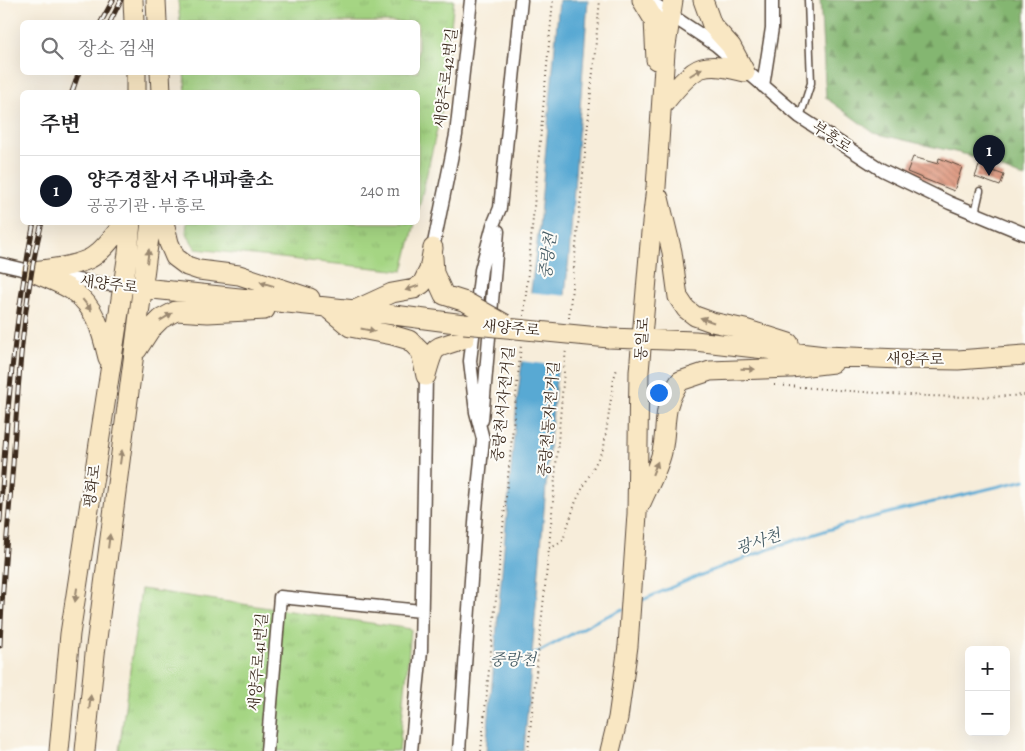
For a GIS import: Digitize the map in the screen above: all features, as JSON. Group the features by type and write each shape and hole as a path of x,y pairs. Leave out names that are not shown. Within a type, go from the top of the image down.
{"main road":[{"path":"133,0 134,20"},
{"path":"156,0 157,20"},
{"path":"642,0 654,20 661,113"},
{"path":"702,0 712,25 731,46 746,72"},
{"name":"동일로","path":"610,751 618,718 628,646 632,564 637,514 639,372 666,52 672,8"},
{"path":"661,113 686,79 702,68 725,67 746,72"},
{"path":"136,75 136,90"},
{"path":"160,75 161,90"},
{"path":"656,187 672,252 678,296 686,309 695,316 712,322 745,329 793,344 802,352"},
{"path":"31,271 65,266 90,258 107,244 123,225"},
{"name":"평화로","path":"59,751 70,634 131,225"},
{"name":"평화로","path":"85,751 96,644 152,225"},
{"path":"165,225 175,257 187,266 199,270 239,275 351,310 392,293 414,289 422,284 429,270 433,248"},
{"path":"638,458 630,405 631,353 613,338 632,329 651,232"},
{"path":"433,248 434,273 444,295 466,302 514,328"},
{"path":"31,271 73,291 84,301 98,321 110,365"},
{"name":"새양주로","path":"143,288 351,310 464,331 514,328 613,338 695,341 825,356 869,358 958,360 1016,356"},
{"path":"135,353 161,319 176,311 208,313 325,307 350,327 409,340 421,352 426,376"},
{"path":"426,376 435,348 464,331"},
{"path":"1016,356 1025,345"},
{"path":"637,514 662,453 664,420 668,402 680,381 710,371 791,368 869,358"}],"street":[{"name":"새양주로42번길","path":"433,248 456,135 471,0"},
{"path":"459,751 476,510 483,439 476,412 470,361 481,270 493,225 500,208 521,0"},
{"name":"부흥로","path":"648,0 672,8 800,117 882,170 1025,234"},
{"path":"763,86 772,28 772,0"},
{"name":"새양주로","path":"0,264 82,281 143,288"},
{"path":"411,751 421,651 420,611 426,376"},
{"name":"새양주로41번길","path":"267,751 280,597 420,611"}],"lane":[{"path":"800,117 811,83 808,0"},
{"path":"975,213 980,191"}],"path":[{"name":"중랑천서자전거길","path":"482,751 514,328 553,0"},
{"path":"569,319 600,0"},
{"name":"중랑천동자전거길","path":"528,751 559,445 566,347"},
{"path":"549,548 558,545 563,540 576,501 604,447 617,369"},
{"path":"774,384 922,396 985,398 1025,395"}],"green space":[{"path":"178,0 454,0 441,112 420,203 420,90 186,90 184,75 420,75 420,20 180,20"},
{"path":"820,0 1025,0 1025,178 968,155 874,133 826,98"},
{"path":"187,225 414,225 403,271 196,249 186,233"},
{"path":"141,589 411,629 399,751 119,751"}],"water":[{"name":"중랑천","path":"559,0 588,0 569,257 550,438 524,751 486,751 517,402 539,227"}],"pier":[{"path":"528,292 568,296 561,366 520,361"}],"building":[{"path":"913,157 938,164 939,158 962,167 954,191 907,172"},
{"path":"979,166 1004,175 1000,186 975,177"}],"waterway":[{"name":"광사천","path":"638,602 693,578 808,536 886,514 1025,480"},
{"name":"광사천","path":"531,656 598,620 623,609"}],"railway":[{"path":"102,20 113,0"},
{"path":"111,20 121,0"},
{"path":"73,90 78,75"},
{"path":"0,521 16,334 33,225"},
{"path":"0,646 22,342 30,281 41,225"}],"place":[{"name":"양주경찰서 주내파출소","path":"989,176"}]}
